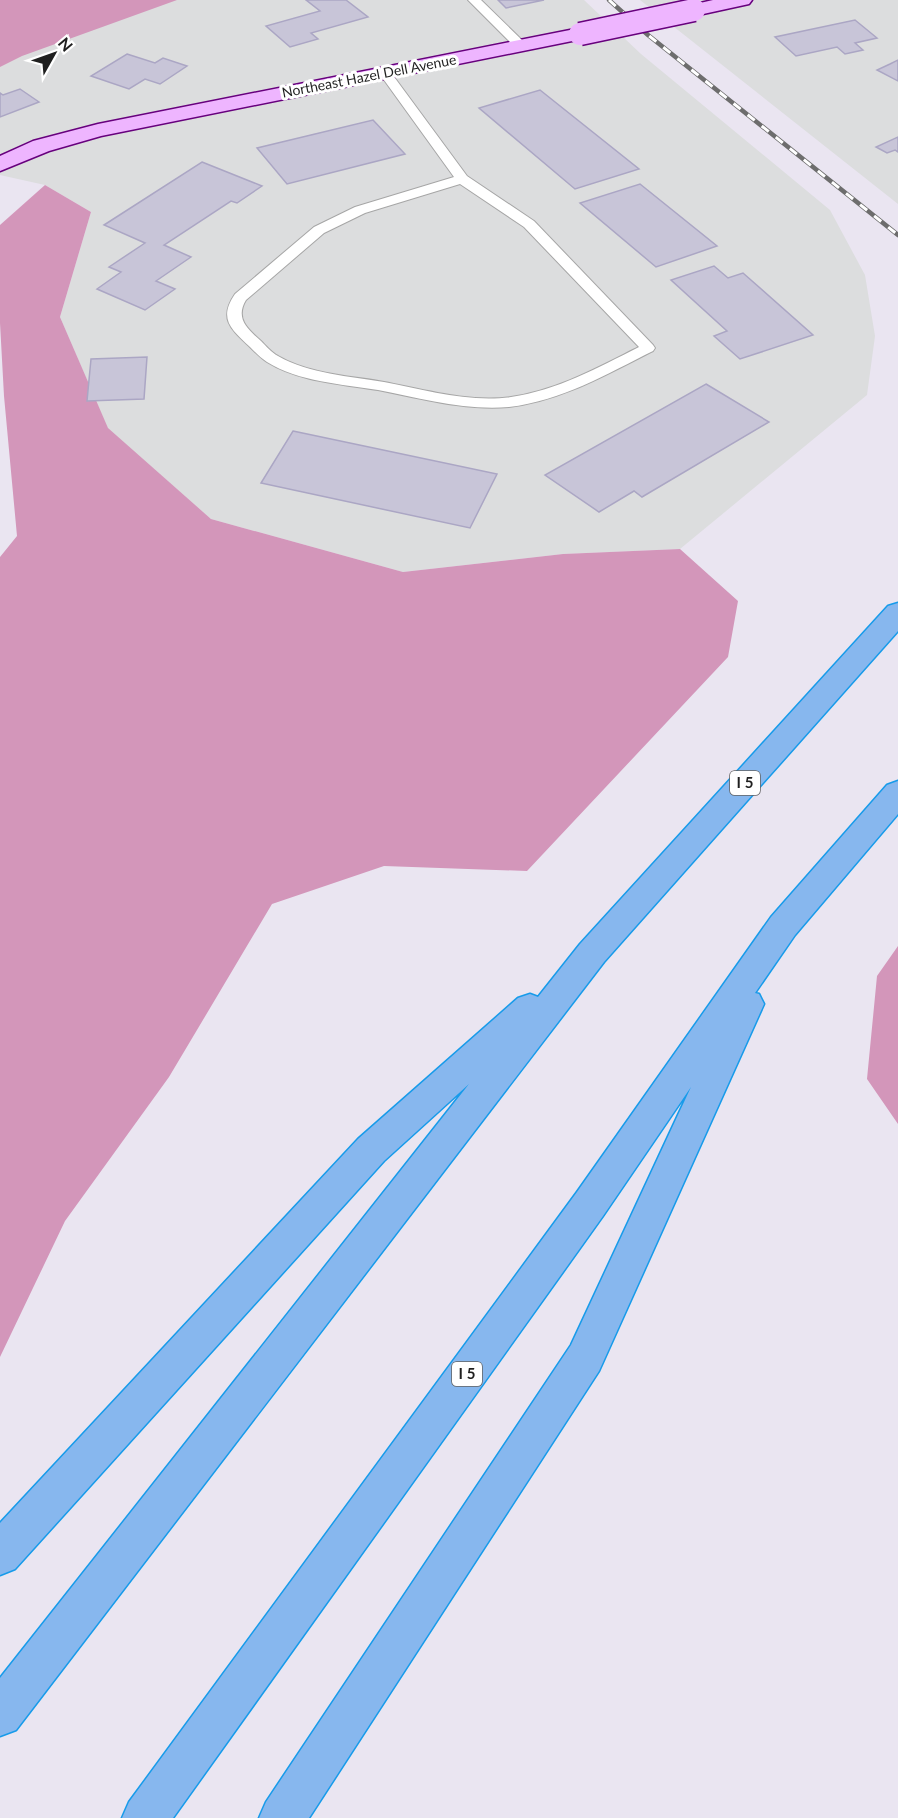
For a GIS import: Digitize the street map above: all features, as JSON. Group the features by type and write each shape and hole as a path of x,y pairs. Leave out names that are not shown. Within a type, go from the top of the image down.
{"highway":[{"name":"I 5","path":"0,1714 592,953 898,613"},
{"name":"I 5","path":"145,1818 590,1204 783,926 898,793"},
{"path":"282,1818 585,1358 783,926"},
{"path":"0,1554 371,1150 592,953"}],"street":[{"name":"Northeast Hazel Dell Avenue","path":"0,164 40,146 98,130 742,0"}],"lane":[{"path":"474,0 521,46"},
{"path":"385,73 462,179 529,224 648,348 572,386 542,396 509,402 475,403 308,373 272,359 238,328 234,318 234,307 240,297 319,230 360,210 462,179"}],"shaded area":[{"path":"0,0 584,0 641,54 830,210 865,275 875,336 867,395 680,549 563,554 403,572 211,519 108,429 60,317 91,212 45,185 0,175"},
{"path":"0,0 177,0 22,56 0,67"},
{"path":"640,0 898,0 898,204"},
{"path":"45,185 91,212 60,317 108,428 211,519 403,572 563,554 680,549 738,601 728,657 527,871 384,866 272,904 169,1077 65,1221 0,1357 0,557 17,536 4,396 0,323 0,225"},
{"path":"898,946 898,1124 867,1079 877,976"}],"building":[{"path":"306,0 346,0 368,17 311,33 318,39 290,47 266,26 320,11"},
{"path":"498,0 544,0 506,8"},
{"path":"855,20 877,38 855,43 863,50 845,54 837,47 796,56 775,37"},
{"path":"127,54 155,63 163,58 187,66 160,84 145,79 129,89 91,76"},
{"path":"898,60 898,81 877,70 890,64"},
{"path":"20,89 39,102 0,117 0,93 3,95"},
{"path":"540,90 639,169 575,189 479,108"},
{"path":"373,120 405,154 287,184 257,148"},
{"path":"898,137 898,152 895,150 887,153 876,147"},
{"path":"202,162 262,186 237,203 231,201 164,245 191,257 156,281 175,289 145,310 97,289 121,272 109,267 145,243 104,225"},
{"path":"640,184 717,246 656,267 580,203"},
{"path":"714,266 728,278 743,273 813,335 740,359 714,336 727,331 671,280"},
{"path":"147,357 144,399 87,401 91,359"},
{"path":"706,384 769,422 642,497 634,491 599,512 545,475"},
{"path":"293,431 497,474 470,528 261,483"}],"railway":[{"path":"609,0 648,35 898,235"}]}
